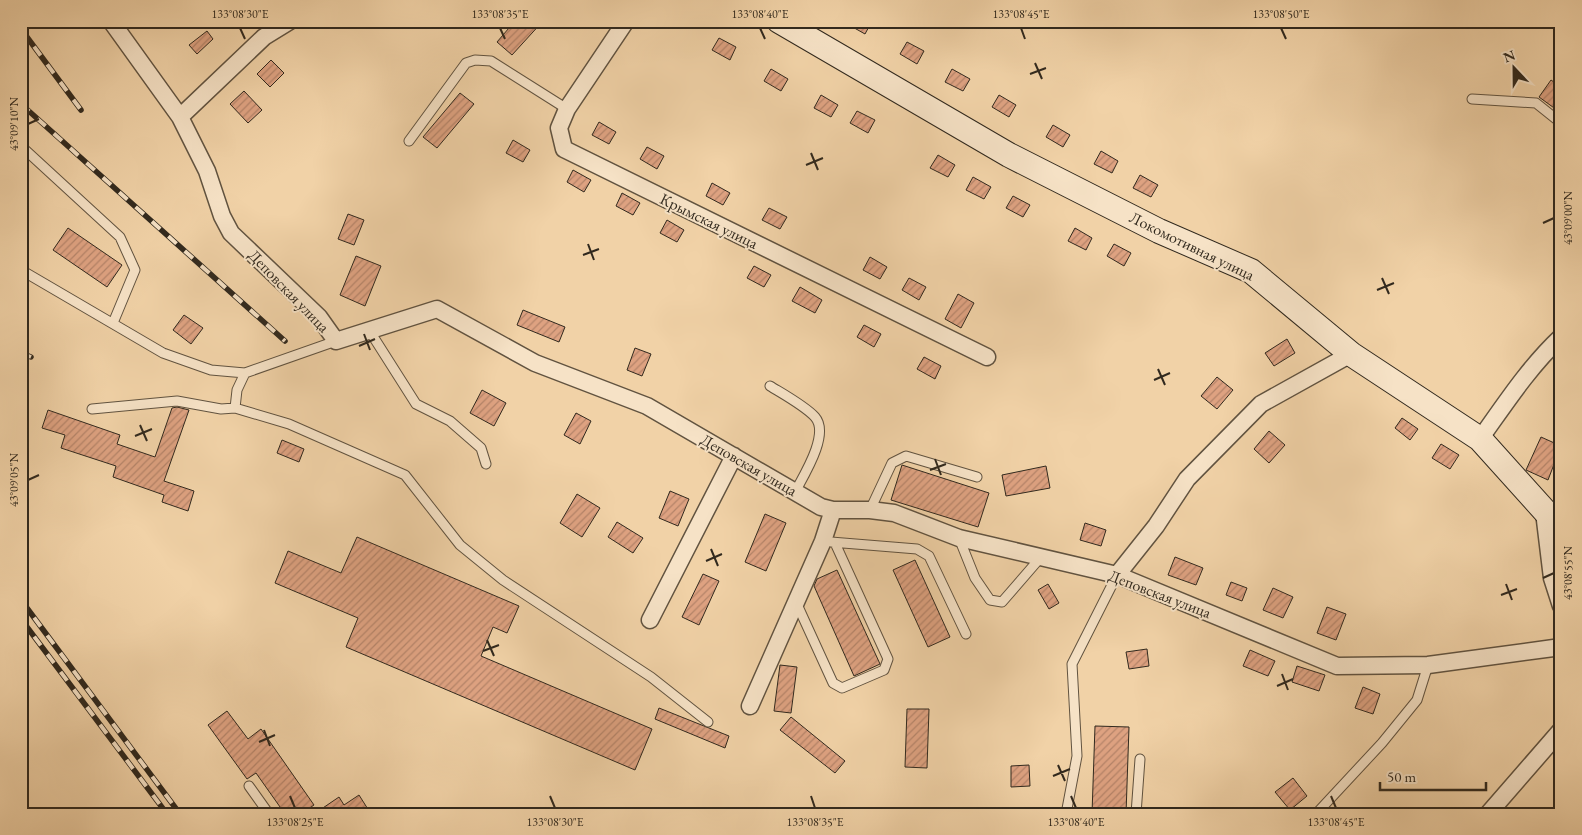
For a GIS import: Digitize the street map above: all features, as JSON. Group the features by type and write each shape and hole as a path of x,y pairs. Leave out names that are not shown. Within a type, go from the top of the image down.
{"street":[{"name":"Деповская улица","path":"111,21 180,117 207,171 222,216 231,233 318,317 336,340 437,309 535,363 647,406 821,507 833,510 870,510 894,513 959,538 1117,575 1337,666 1428,665 1561,647"},
{"path":"180,117 264,37 290,21"},
{"name":"Крымская улица","path":"626,21 567,109 559,128 564,150 986,357"},
{"name":"Локомотивная улица","path":"779,21 1009,155 1160,231 1251,271 1350,354 1480,439 1561,529"},
{"path":"1480,439 1546,351 1561,337"},
{"path":"1117,575 1156,526 1187,479 1261,404 1350,354"},
{"path":"650,620 734,456"},
{"path":"750,706 796,602 829,542 833,510"},
{"path":"1544,512 1552,578 1561,606"},
{"path":"1487,813 1561,730"}],"lane":[{"path":"409,141 466,63 475,60 491,61 567,109"},
{"path":"1472,99 1536,103 1561,123"},
{"path":"21,146 120,237 134,270 113,323"},
{"path":"21,270 163,353 211,370 245,373 336,340"},
{"path":"369,330 416,404 450,421 481,448 486,464"},
{"path":"235,408 237,390 245,373"},
{"path":"770,386 815,417 820,428 816,450 795,492"},
{"path":"92,409 177,401 221,409 235,408 289,424 405,475 460,544 503,580 651,677 708,722"},
{"path":"870,510 892,463 906,456 977,477"},
{"path":"959,538 976,578 990,600 1002,602 1042,557"},
{"path":"796,602 833,683 842,688 884,670 888,665 888,659 829,542"},
{"path":"829,542 917,549 929,556 966,634"},
{"path":"1066,814 1077,756 1072,664 1117,575"},
{"path":"1316,814 1382,743 1416,700 1428,665"},
{"path":"1136,814 1140,759"},
{"path":"248,786 269,814"}],"building":[{"path":"515,21 543,21 512,55 497,42"},
{"path":"842,21 872,21 865,34"},
{"path":"207,31 213,39 197,54 189,45"},
{"path":"719,38 736,47 730,60 712,50"},
{"path":"907,42 924,51 917,64 900,54"},
{"path":"271,60 284,73 270,87 257,74"},
{"path":"771,69 788,79 781,91 764,81"},
{"path":"952,69 970,79 963,91 945,82"},
{"path":"1551,80 1561,87 1561,113 1539,97"},
{"path":"244,91 262,110 248,123 230,104"},
{"path":"460,93 474,104 437,148 423,137"},
{"path":"821,95 838,105 831,117 814,108"},
{"path":"999,95 1016,105 1009,117 992,107"},
{"path":"857,111 875,120 868,133 850,123"},
{"path":"599,122 616,132 609,144 592,135"},
{"path":"1053,125 1070,135 1063,147 1046,137"},
{"path":"513,140 530,150 523,162 506,153"},
{"path":"647,147 664,156 657,169 640,159"},
{"path":"1101,151 1118,161 1112,173 1094,164"},
{"path":"938,155 955,165 948,177 930,168"},
{"path":"573,170 591,180 584,192 567,182"},
{"path":"1140,175 1158,185 1151,197 1133,188"},
{"path":"973,177 991,187 984,199 966,190"},
{"path":"712,183 730,193 723,205 706,196"},
{"path":"622,193 640,203 633,215 616,206"},
{"path":"1013,196 1030,205 1023,217 1006,208"},
{"path":"769,208 787,217 780,229 762,220"},
{"path":"348,214 364,220 354,245 338,239"},
{"path":"667,220 684,230 677,242 660,233"},
{"path":"68,228 122,265 107,287 53,250"},
{"path":"1075,228 1092,238 1086,250 1068,241"},
{"path":"1114,244 1131,253 1124,266 1107,256"},
{"path":"356,256 381,266 365,306 340,295"},
{"path":"870,257 887,267 880,279 863,270"},
{"path":"754,266 771,275 764,287 747,278"},
{"path":"909,278 926,287 919,300 902,290"},
{"path":"800,287 822,300 815,313 792,301"},
{"path":"958,294 974,303 961,328 945,319"},
{"path":"523,310 565,327 559,342 517,325"},
{"path":"184,315 203,328 191,344 173,330"},
{"path":"864,325 881,334 874,347 857,337"},
{"path":"1287,339 1295,353 1274,366 1265,353"},
{"path":"635,348 651,354 642,376 627,370"},
{"path":"924,357 941,366 935,379 917,369"},
{"path":"1217,377 1233,390 1217,409 1201,396"},
{"path":"482,390 506,403 494,426 470,413"},
{"path":"177,407 189,410 164,481 194,491 188,511 162,502 164,495 113,477 116,466 61,448 65,435 42,428 48,410 120,435 117,444 155,457 172,408"},
{"path":"576,413 591,421 580,444 564,435"},
{"path":"1402,418 1418,429 1410,440 1395,428"},
{"path":"1269,431 1285,445 1269,463 1254,449"},
{"path":"1541,437 1561,446 1548,480 1526,470"},
{"path":"282,440 304,449 299,462 277,453"},
{"path":"1441,444 1459,455 1450,469 1432,458"},
{"path":"902,465 989,493 978,527 891,500"},
{"path":"1046,466 1050,488 1006,496 1002,475"},
{"path":"670,491 689,499 678,526 659,518"},
{"path":"577,494 600,508 582,537 560,523"},
{"path":"765,514 786,523 766,571 745,562"},
{"path":"617,522 643,538 633,553 608,537"},
{"path":"1085,523 1106,530 1101,546 1080,540"},
{"path":"357,537 519,606 507,633 493,627 481,656 652,729 635,770 346,647 358,618 275,583 288,551 341,573"},
{"path":"1175,557 1203,568 1196,585 1168,575"},
{"path":"915,560 950,637 928,647 893,570"},
{"path":"837,570 880,664 854,676 814,586 817,579"},
{"path":"703,574 719,581 699,625 682,617"},
{"path":"1231,582 1247,588 1242,601 1226,595"},
{"path":"1048,584 1059,603 1049,609 1038,590"},
{"path":"1273,588 1293,597 1283,618 1263,610"},
{"path":"1327,607 1346,614 1336,640 1317,633"},
{"path":"1147,649 1149,666 1129,669 1126,652"},
{"path":"1250,650 1275,661 1268,676 1243,666"},
{"path":"780,665 797,667 791,713 774,711"},
{"path":"1297,666 1325,675 1319,691 1292,682"},
{"path":"1363,687 1380,694 1373,714 1355,708"},
{"path":"659,708 729,736 725,748 655,719"},
{"path":"907,709 929,709 927,768 905,767"},
{"path":"227,711 248,739 261,729 314,805 301,814 285,814 256,773 247,779 208,725"},
{"path":"791,717 845,761 835,773 780,730"},
{"path":"1095,726 1129,727 1126,814 1092,814"},
{"path":"1029,765 1030,786 1011,787 1011,766"},
{"path":"1293,778 1307,796 1290,810 1275,792"},
{"path":"359,795 371,814 314,814 339,797 344,805"}],"railway":[{"path":"21,29 81,110"},
{"path":"21,104 285,341"},
{"path":"21,353 31,357"},
{"path":"21,600 180,814"},
{"path":"21,619 167,814"}]}
